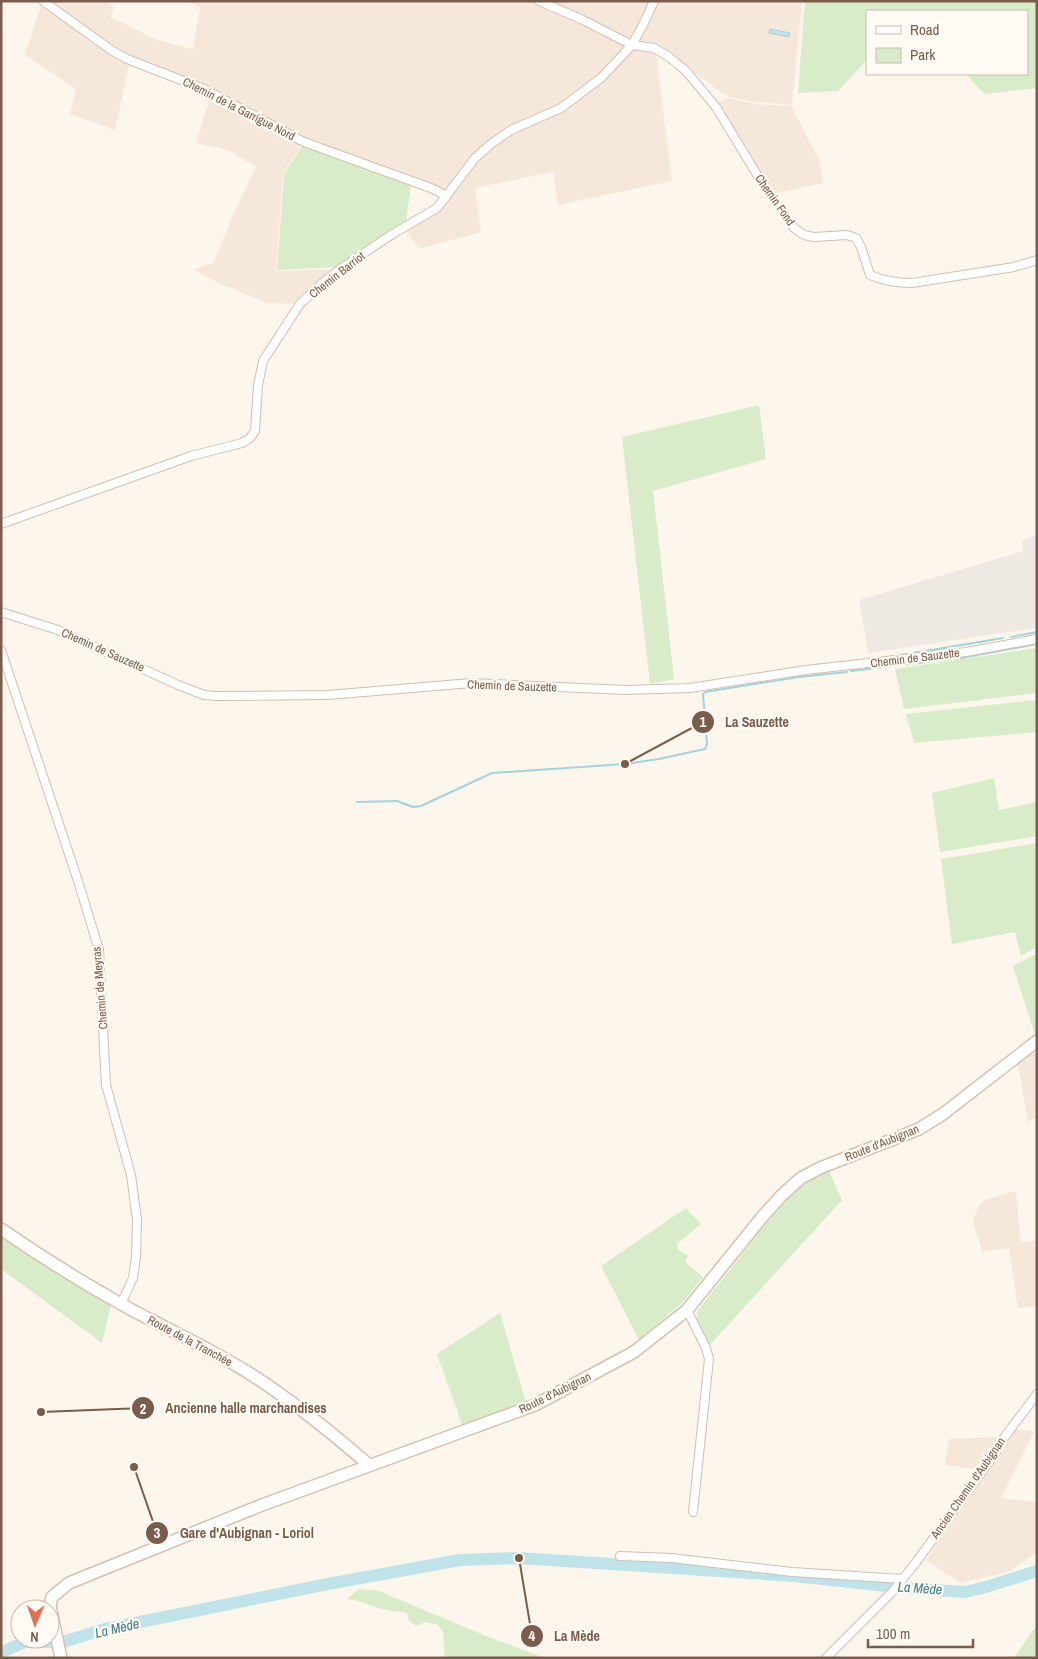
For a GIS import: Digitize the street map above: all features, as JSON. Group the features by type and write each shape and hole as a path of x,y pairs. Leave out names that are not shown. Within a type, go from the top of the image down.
{"street":[{"name":"Chemin de la Garrigue Nord","path":"43,1 111,50 127,59 204,89 304,142 431,188 447,196"},
{"path":"539,1 632,45"},
{"name":"Chemin Barriot","path":"1,524 191,456 246,441 255,431 258,385 263,361 300,304 339,270 390,235 437,208 475,158 491,144 511,130 561,108 601,78 632,45 654,1"},
{"name":"Chemin Fond","path":"632,45 654,48 686,71 716,107 759,178 794,228 804,235 814,237 847,235 856,238 870,275 896,283 912,283 1014,267 1037,260"},
{"name":"Chemin de Sauzette","path":"1,612 58,630 178,686 204,695 216,696 328,695 471,683 626,690 690,688 806,670 966,652 1037,639"},
{"name":"Chemin de Meyras","path":"1,650 76,874 99,950 106,1085 131,1175 137,1220 136,1257 133,1278 120,1304"},
{"name":"Route d'Aubignan","path":"52,1599 69,1583 262,1505 535,1405 634,1352 687,1310 763,1216 801,1178 820,1168 919,1129 943,1114 1037,1041"},
{"name":"Route de la Tranchée","path":"1,1230 120,1304 224,1358 252,1375 320,1422 369,1465"},
{"path":"687,1310 706,1348 709,1359 692,1512"},
{"name":"Ancien Chemin d'Aubignan","path":"826,1658 894,1590 996,1452 1000,1442 1037,1394"},
{"path":"620,1556 671,1558 792,1572 901,1581"}],"shaded area":[{"path":"42,1 103,1 114,7 111,17 157,40 193,49 200,7 187,1 802,1 792,105 755,102 730,97 716,89 670,53 655,45 672,181 558,205 553,172 475,188 481,232 419,249 406,230 441,209 451,197 432,184 304,141 283,174 276,271 336,269 297,304 267,303 219,283 194,270 214,262 232,217 256,167 228,150 196,143 212,90 131,57 115,130 70,114 76,89 25,55"},
{"path":"727,98 755,104 791,106 819,159 823,183 772,194 717,104"},
{"path":"1037,535 1037,628 868,653 859,600 1023,551 1022,540"},
{"path":"1037,1050 1037,1117 1028,1122 1018,1065"},
{"path":"1016,1191 1021,1243 1037,1240 1037,1306 1018,1308 1009,1248 982,1252 973,1222 977,1209 984,1200"},
{"path":"1018,1429 1034,1432 1001,1498 1037,1502 1037,1552 1011,1571 960,1583 926,1560 983,1470 945,1465 949,1439 997,1437"}],"green space":[{"path":"805,1 1037,1 1037,88 984,94 967,75 1028,75 1028,10 866,10 866,61 838,91 798,93"},
{"path":"303,145 411,185 406,222 338,267 277,270 284,174"},
{"path":"759,405 766,459 653,491 674,679 650,684 622,437"},
{"path":"1037,648 1037,693 904,709 895,669"},
{"path":"1037,700 1037,732 914,743 906,714"},
{"path":"994,778 999,810 1037,802 1037,836 940,852 932,793"},
{"path":"1037,843 1037,947 1021,956 1015,932 952,944 941,859"},
{"path":"1037,953 1037,1034 1035,1035 1013,966"},
{"path":"828,1169 842,1200 709,1346 697,1319 698,1310 776,1211 803,1184"},
{"path":"686,1208 701,1224 678,1243 677,1249 688,1256 685,1262 703,1277 684,1301 639,1340 601,1266"},
{"path":"1,1233 111,1305 102,1343 1,1269"},
{"path":"500,1313 526,1403 463,1427 437,1354"},
{"path":"359,1589 379,1591 486,1636 545,1658 445,1658 443,1632 438,1625 425,1622 416,1626 409,1621 407,1613 389,1611 347,1599"},
{"path":"1037,1624 1037,1658 1014,1658"}],"water":[{"path":"770,29 790,33 789,37 769,33"}],"waterway":[{"path":"1011,637 1037,632"},
{"path":"890,657 1003,638"},
{"path":"851,671 961,658 1037,644"},
{"path":"357,802 397,801 413,807 421,806 492,773 625,764 705,749 707,744 703,694 705,692 799,677 847,672"},
{"name":"La Mède","path":"1,1652 25,1642 63,1642 105,1629 328,1584 460,1560 519,1558 794,1576 905,1588 965,1592 1037,1571"}],"place":[{"name":"La Sauzette","path":"625,764"},
{"name":"Ancienne halle marchandises","path":"41,1412"},
{"name":"Gare d'Aubignan - Loriol","path":"134,1467"},
{"name":"La Mède","path":"519,1558"}]}
